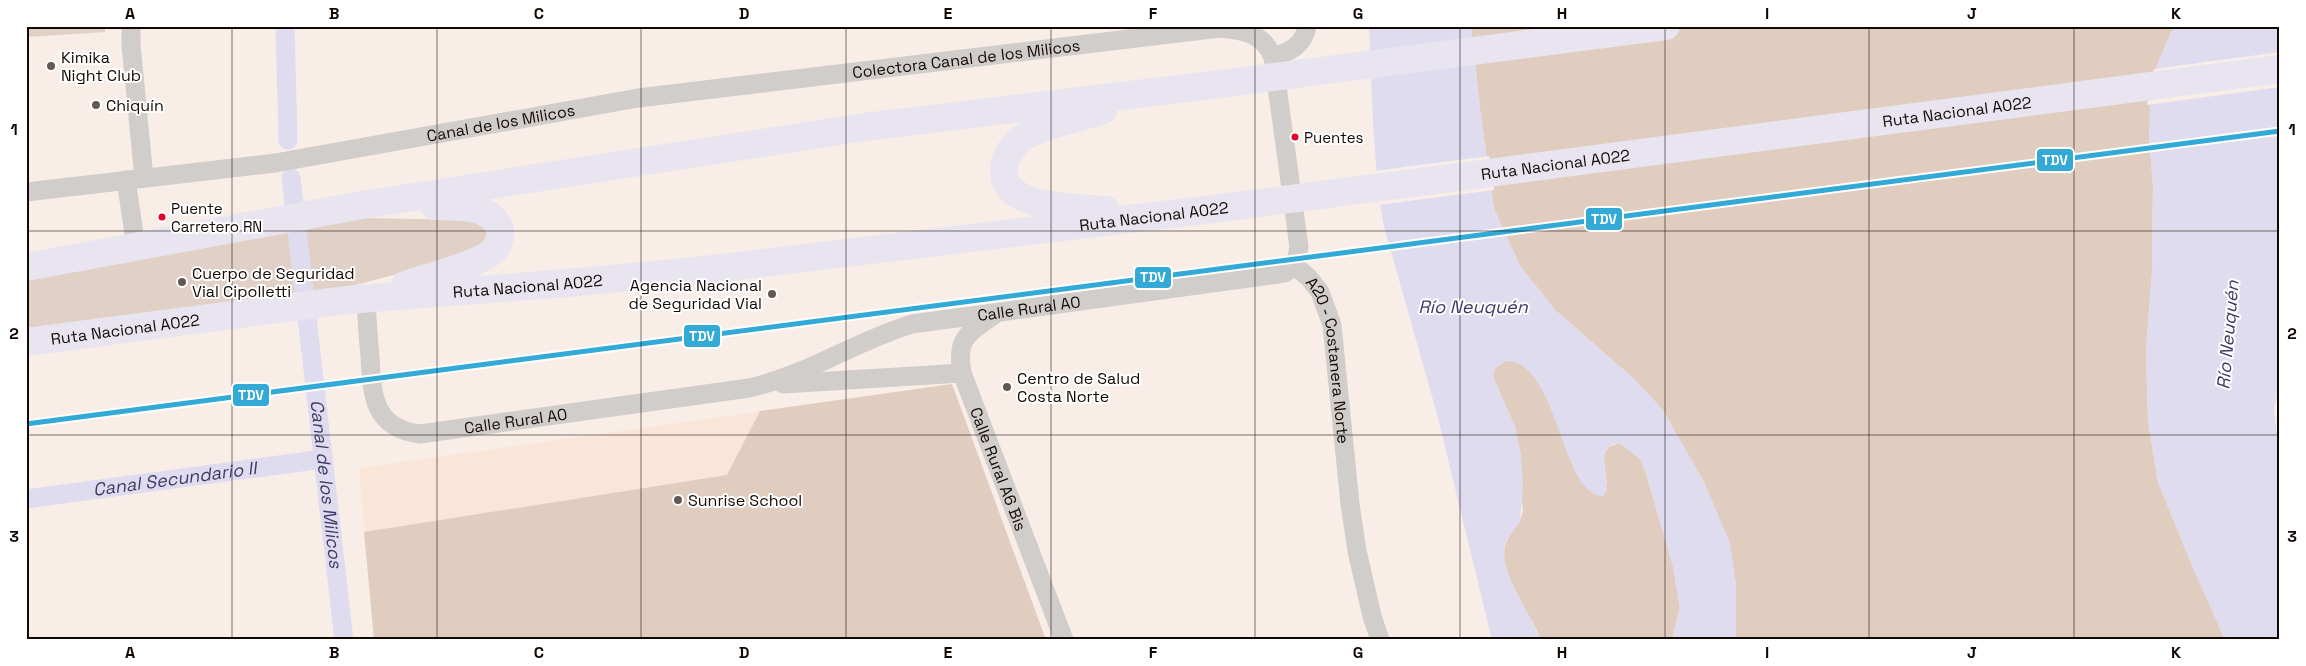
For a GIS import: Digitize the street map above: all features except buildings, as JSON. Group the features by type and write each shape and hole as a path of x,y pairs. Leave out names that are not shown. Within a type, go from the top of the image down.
{"highway":[{"path":"26,267 362,205 875,126 1220,84 1666,26"},
{"name":"Ruta Nacional A022","path":"26,342 356,299 576,283 705,270 1245,205 2280,69"},
{"path":"1157,215 1034,202 1019,196 1008,187 1003,170 1005,161 1013,148 1023,138 1033,133 1166,90"},
{"path":"356,299 478,260 494,251 501,236 497,221 483,210 474,208 362,205"}],"street":[{"path":"131,26 136,247"},
{"path":"1273,57 1296,47 1305,34 1307,26"},
{"name":"Colectora Canal de los Milicos","path":"648,96 1220,28 1236,30 1256,36 1268,46 1273,57"},
{"name":"A20 - Costanera Norte","path":"1273,57 1300,247 1295,266 1309,278 1320,292 1332,326 1350,504 1357,551 1372,616 1380,640"},
{"name":"Canal de los Milicos","path":"26,192 275,163 648,96"},
{"name":"Calle Rural A0","path":"771,384 791,377 891,330 933,320 1279,274 1285,273 1295,266"},
{"name":"Calle Rural A0","path":"356,299 373,395 381,413 389,422 408,432 431,433 771,384 962,373"},
{"name":"Calle Rural A6 Bis","path":"1000,311 975,328 961,345 959,356 962,373 1064,640"}],"shaded area":[{"path":"26,26 105,26 105,32 26,37"},
{"path":"1471,26 2174,26 2157,65 2149,134 2153,186 2152,272 2146,351 2148,421 2158,482 2225,640 1736,640 1736,584 1705,484 1662,409 1633,378 1555,310 1520,266 1494,209"},
{"path":"362,218 472,220 486,226 488,240 458,258 348,287 26,330 26,275"},
{"path":"1505,361 1521,363 1531,372 1540,385 1581,481 1607,483 1604,457 1608,448 1613,445 1621,444 1639,458 1645,470 1673,566 1680,608 1672,640 1541,640 1511,582 1504,558 1507,541 1523,511 1515,427 1493,377 1495,368"},
{"name":"Sunrise School","path":"952,384 1046,640 374,640 359,468"},
{"name":"Sunrise School","path":"952,384 1046,640 374,640 364,532 727,475 760,411"}],"water":[{"name":"Río Neuquén","path":"1369,26 1471,26 1494,209 1520,266 1555,310 1633,378 1662,409 1705,484 1730,543 1736,584 1736,640 1672,640 1680,608 1673,566 1645,470 1639,458 1621,444 1613,444 1607,448 1604,455 1607,491 1603,496 1589,490 1577,475 1549,404 1537,382 1524,367 1506,361 1495,368 1493,377 1515,427 1521,455 1523,487 1520,522 1507,539 1504,548 1505,565 1541,640 1492,640 1437,414 1384,227 1378,192"},
{"name":"Río Neuquén","path":"2174,26 2280,26 2280,383 2274,409 2280,458 2280,640 2225,640 2158,482 2148,421 2146,351 2152,272 2153,186 2149,134 2150,98 2157,65"}],"pier":[{"path":"2280,52 2280,87 2147,105 2154,69"},
{"path":"1489,156 1494,190 1378,205 1374,171"}],"waterway":[{"name":"Canal de los Milicos","path":"285,26 288,140"},
{"name":"Canal de los Milicos","path":"291,178 344,640"},
{"name":"Canal Secundario II","path":"26,499 323,459"}],"transit line":[{"name":"TDV","path":"26,424 2280,131"}],"place":[{"name":"Kimika Night Club","path":"51,66"},
{"name":"Chiquín","path":"96,105"},
{"name":"Puentes","path":"1295,137"},
{"name":"Puente Carretero RN","path":"162,217"},
{"name":"Cuerpo de Seguridad Vial Cipolletti","path":"182,282"},
{"name":"Agencia Nacional de Seguridad Vial","path":"772,294"},
{"name":"Centro de Salud Costa Norte","path":"1007,387"},
{"name":"Sunrise School","path":"678,500"}]}
